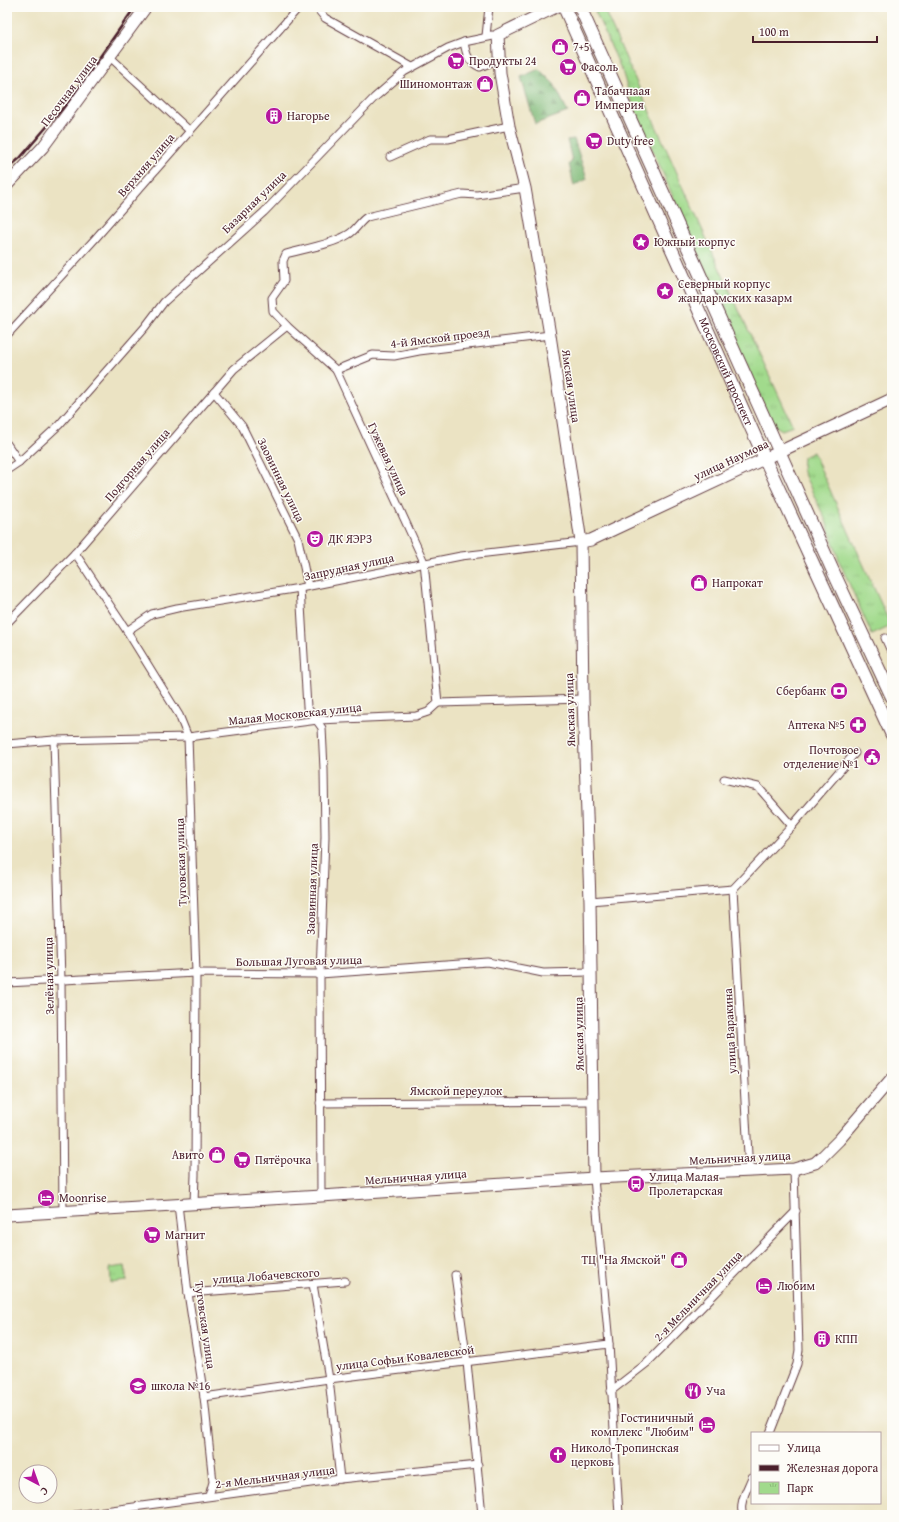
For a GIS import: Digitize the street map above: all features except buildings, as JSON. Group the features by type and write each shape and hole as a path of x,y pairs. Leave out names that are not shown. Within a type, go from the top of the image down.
{"main road":[{"name":"Московский проспект","path":"564,7 765,459 892,735"},
{"name":"Московский проспект","path":"580,7 892,697"}],"street":[{"name":"Песочная улица","path":"7,185 43,147 146,7"},
{"name":"Верхняя улица","path":"7,335 94,240 299,7"},
{"path":"316,7 325,18 412,67"},
{"path":"489,7 486,36 498,35"},
{"name":"Базарная улица","path":"7,470 19,462 58,425 164,302 264,212 374,98 404,72 464,42 498,35 556,7"},
{"name":"Ямская улица","path":"498,35 500,73 509,126 525,188 550,335 581,542 582,699 590,901 594,1178 609,1344 618,1515"},
{"path":"464,42 468,58 480,68 499,59"},
{"path":"110,57 190,131"},
{"path":"390,157 430,139 448,139 509,126"},
{"name":"Гужевая улица","path":"438,703 424,562 336,370 287,326 273,311 272,298 284,281 283,261 286,254 342,238 351,233 367,217 462,194 477,195 525,188"},
{"name":"Подгорная улица","path":"7,623 75,553 234,369 287,326"},
{"name":"4-й Ямской проезд","path":"336,370 373,355 394,356 419,351 550,335"},
{"name":"Заовинная улица","path":"214,392 242,426 298,539 304,587 307,707 318,720 322,728 325,837 320,974 322,1196"},
{"name":"улица Наумова","path":"581,542 592,540 892,399"},
{"path":"7,444 19,462"},
{"name":"Запрудная улица","path":"127,631 152,614 177,608 304,587 424,562 468,555 581,542"},
{"name":"Туговская улица","path":"75,553 127,631 179,715 188,737 196,973 194,1203"},
{"path":"885,638 890,649 892,650"},
{"path":"438,703 582,699"},
{"name":"Малая Московская улица","path":"7,744 54,740 188,737 318,720 416,716 428,712 438,703"},
{"name":"Зелёная улица","path":"54,740 61,980 63,1212"},
{"path":"590,901 733,890 792,826 855,753"},
{"path":"724,779 758,787 792,826"},
{"name":"улица Варакина","path":"733,890 749,1172"},
{"name":"Большая Луговая улица","path":"7,983 196,973 320,974 488,962 543,973 591,972"},
{"name":"Мельничная улица","path":"7,1215 594,1178 794,1169 815,1162 823,1156 839,1140 892,1078"},
{"name":"Ямской переулок","path":"320,1103 593,1101"},
{"path":"770,1432 797,1364 799,1350 794,1169"},
{"name":"Туговская улица","path":"178,1204 188,1293 204,1397 213,1482 209,1496"},
{"name":"2-я Мельничная улица","path":"611,1391 647,1363 796,1211"},
{"path":"456,1275 467,1362 482,1515"},
{"name":"улица Лобачевского","path":"188,1293 346,1281"},
{"path":"313,1284 329,1379 340,1479"},
{"name":"улица Софьи Ковалевской","path":"204,1397 329,1379 609,1344"},
{"name":"2-я Мельничная улица","path":"75,1515 340,1479 478,1465"},
{"path":"743,1515 742,1501 751,1479"}],"green space":[{"path":"595,7 603,7 719,267 793,426 782,430 772,424 633,105 622,71 595,11"},
{"path":"539,69 554,84 568,112 535,124 521,77"},
{"path":"574,139 587,179 574,186 569,164 572,161 567,140"},
{"path":"813,452 891,626 872,635 840,563 826,521 802,470 803,457"},
{"path":"125,1266 127,1281 111,1283 110,1268"}],"railway":[{"path":"7,169 20,158 68,102 135,7"}],"place":[{"name":"7+5","path":"560,47"},
{"name":"Продукты 24","path":"456,61"},
{"name":"Фасоль","path":"568,67"},
{"name":"Шиномонтаж","path":"485,84"},
{"name":"Табачнаая Империя","path":"582,98"},
{"name":"Нагорье","path":"274,116"},
{"name":"Duty free","path":"594,141"},
{"name":"Южный корпус","path":"641,242"},
{"name":"Северный корпус жандармских казарм","path":"665,291"},
{"name":"ДК ЯЭРЗ","path":"315,539"},
{"name":"Напрокат","path":"699,583"},
{"name":"Сбербанк","path":"839,691"},
{"name":"Аптека №5","path":"858,725"},
{"name":"Почтовое отделение №1","path":"872,757"},
{"name":"Авито","path":"217,1155"},
{"name":"Пятёрочка","path":"242,1160"},
{"name":"Улица Малая Пролетарская","path":"636,1184"},
{"name":"Moonrise","path":"46,1198"},
{"name":"Магнит","path":"152,1235"},
{"name":"ТЦ \"На Ямской\"","path":"679,1260"},
{"name":"Любим","path":"764,1286"},
{"name":"КПП","path":"822,1339"},
{"name":"школа №16","path":"138,1386"},
{"name":"Уча","path":"693,1391"},
{"name":"Гостиничный комплекс \"Любим\"","path":"707,1425"},
{"name":"Николо-Тропинская церковь","path":"558,1455"}]}
